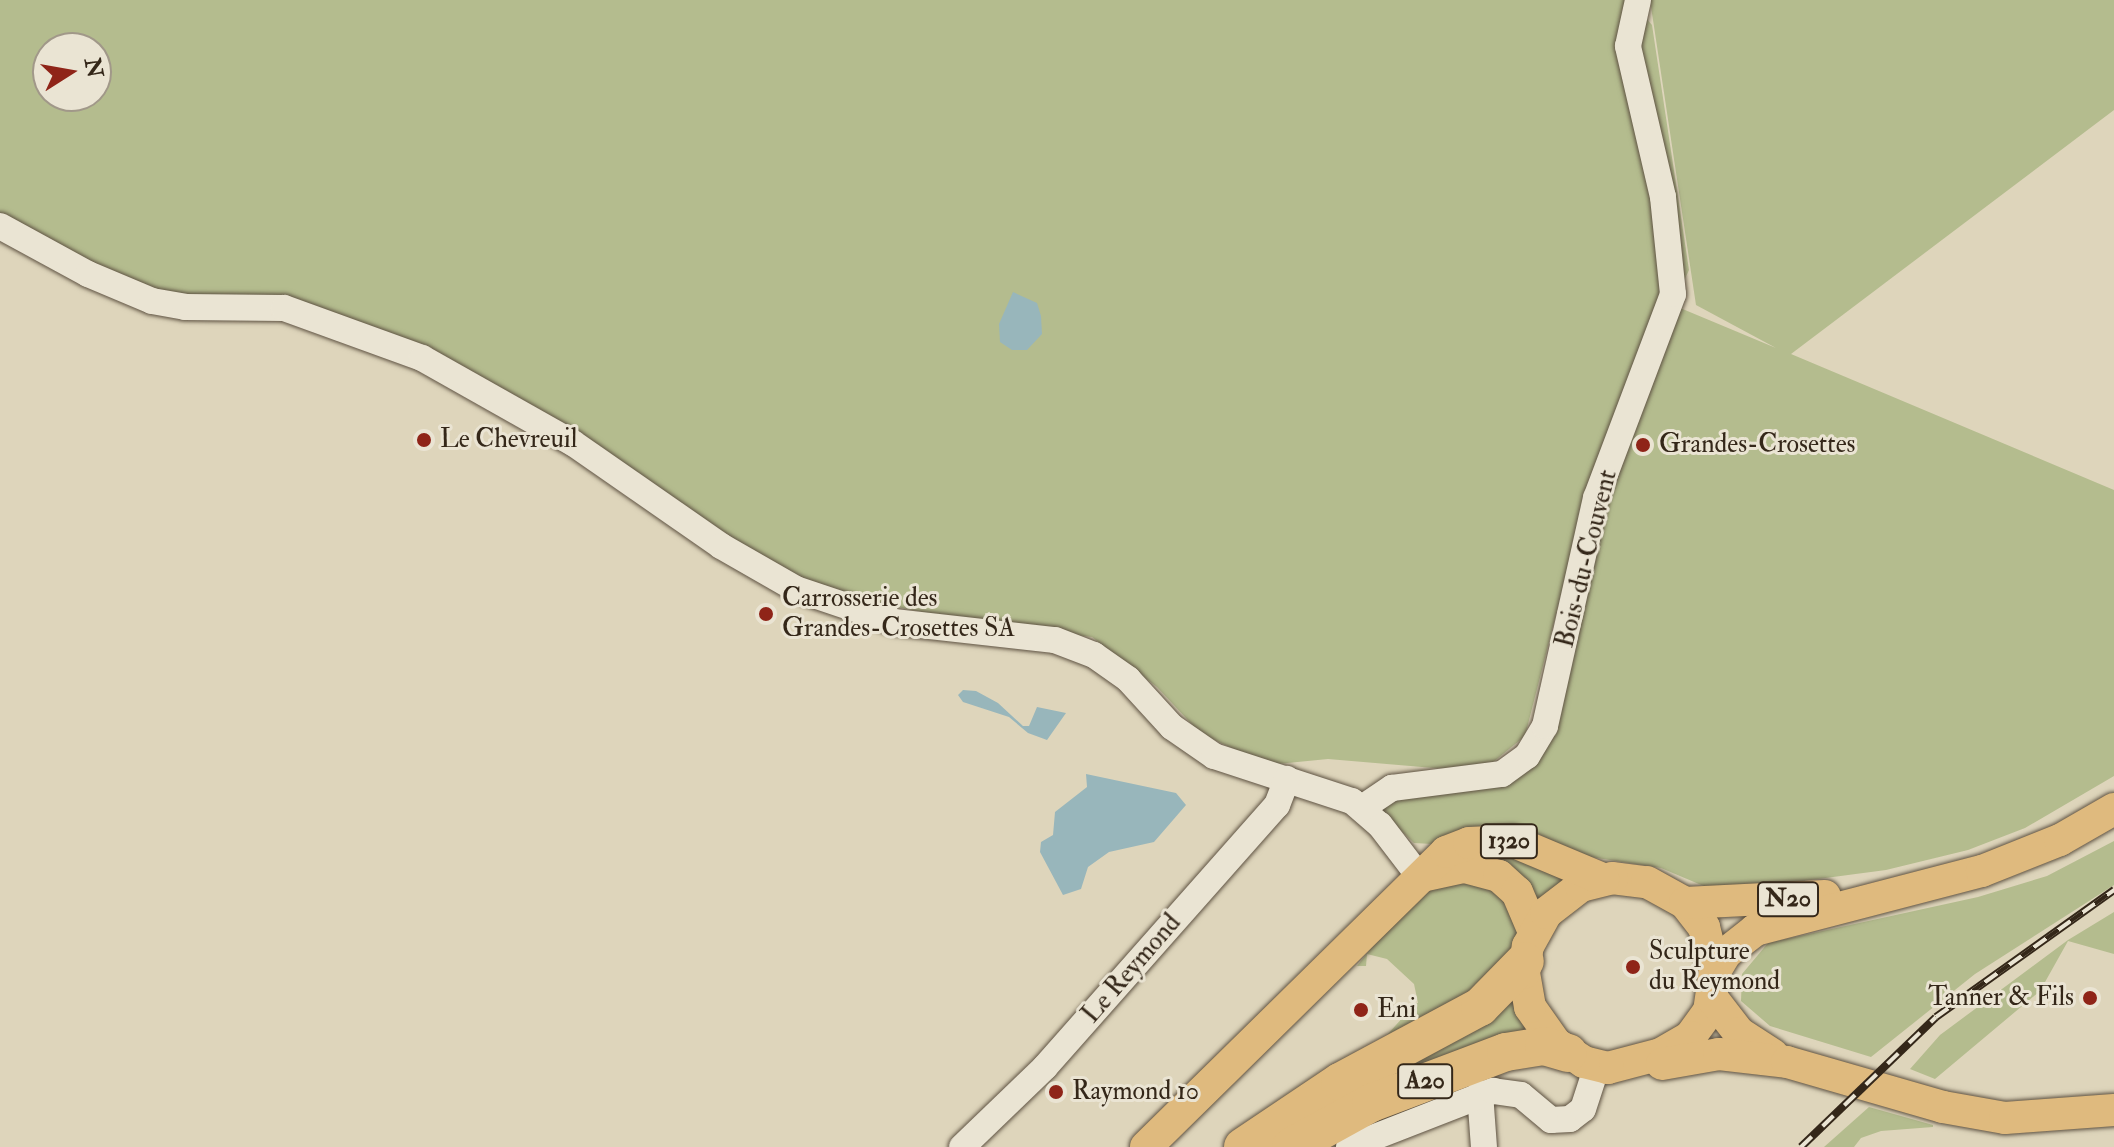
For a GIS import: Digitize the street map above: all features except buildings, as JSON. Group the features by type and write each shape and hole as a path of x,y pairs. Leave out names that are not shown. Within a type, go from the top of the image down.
{"highway":[{"name":"A20","path":"1243,1147 1340,1082 1480,1007 1529,946"},
{"name":"A20","path":"1291,1147 1371,1103 1506,1052 1544,1046 1591,1062"}],"main road":[{"name":"N20","path":"1591,1062 1677,1046 1699,1028 1714,984 1734,945 1755,930 2010,861 2114,809"},
{"name":"1320","path":"1146,1147 1446,852 1492,840 1534,846 1603,879"},
{"name":"1320","path":"1419,876 1465,867 1491,871 1517,892 1529,946"},
{"path":"1787,1062 1739,1033 1714,984 1709,938 1685,903 1647,882 1603,879 1556,902 1529,946 1530,1007 1543,1030 1591,1062 1638,1071 1719,1054 1787,1062 1973,1114 2029,1118 2114,1110"},
{"name":"N20","path":"1685,903 1892,894"}],"street":[{"name":"Bois-du-Couvent","path":"1362,808 1392,788 1478,781 1502,774 1527,756 1545,726 1596,498 1673,294 1663,197 1628,46 1638,0"},
{"path":"0,226 88,274 152,301 185,307 284,308 394,345 573,443 721,546 796,589 894,622 1075,646 1112,666 1198,746 1238,766 1332,791 1362,808 1419,876"},
{"name":"Le Reymond","path":"962,1147 1045,1067 1280,800 1287,779"},
{"path":"1349,1147 1480,1093 1513,1091 1551,1120 1570,1119 1583,1109 1591,1062"},
{"path":"1480,1093 1484,1147"}],"green space":[{"path":"0,0 1630,0 1652,25 1689,270 1673,305 1776,348 1696,305 1650,0 2114,0 2114,110 1791,354 2114,490 2114,776 2025,828 1968,850 1886,870 1795,882 1706,887 1661,868 1578,855 1535,832 1511,828 1470,830 1432,844 1414,843 1384,814 1383,805 1393,793 1503,784 1542,754 1607,497 1668,317 1586,497 1525,736 1481,772 1328,759 1267,765 1200,733 1157,687 1092,637 969,622 827,592 754,558 717,538 587,441 427,353 274,298 210,302 154,294 44,244 0,216"},
{"path":"2114,841 2114,885 1975,974 1871,1057 1770,1026 1741,1001 1742,974 1768,943 1978,897 2047,876"},
{"path":"1481,847 1576,878 1536,911"},
{"path":"1468,873 1515,903 1518,940 1499,976 1387,1035 1405,1015 1406,1006 1418,1003 1414,984 1387,959 1367,954 1366,966 1357,966 1409,900"},
{"path":"2114,912 2114,954 2068,941 2040,991 1935,1079 1910,1069 1940,1035 2068,940"},
{"path":"1519,993 1536,1032 1319,1107"},
{"path":"1869,1107 1933,1127 1881,1131 1861,1138 1854,1147 1824,1147"}],"water":[{"path":"1013,292 1037,303 1041,316 1042,334 1027,350 1012,350 1000,342 999,324"},
{"path":"963,690 976,691 998,703 1023,726 1029,726 1037,707 1066,713 1047,740 1028,733 1009,717 963,702 958,695"},
{"path":"1086,774 1176,793 1186,805 1154,842 1109,852 1088,867 1081,889 1063,895 1040,852 1041,842 1053,835 1055,812 1087,787"}],"railway":[{"path":"1801,1147 1936,1017 2114,890"}],"place":[{"name":"Le Chevreuil","path":"424,440"},
{"name":"Grandes-Crosettes","path":"1643,445"},
{"name":"Carrosserie des Grandes-Crosettes SA","path":"766,614"},
{"name":"Sculpture du Reymond","path":"1633,967"},
{"name":"Tanner & Fils","path":"2090,998"},
{"name":"Eni","path":"1361,1010"},
{"name":"Raymond 10","path":"1056,1092"}]}
